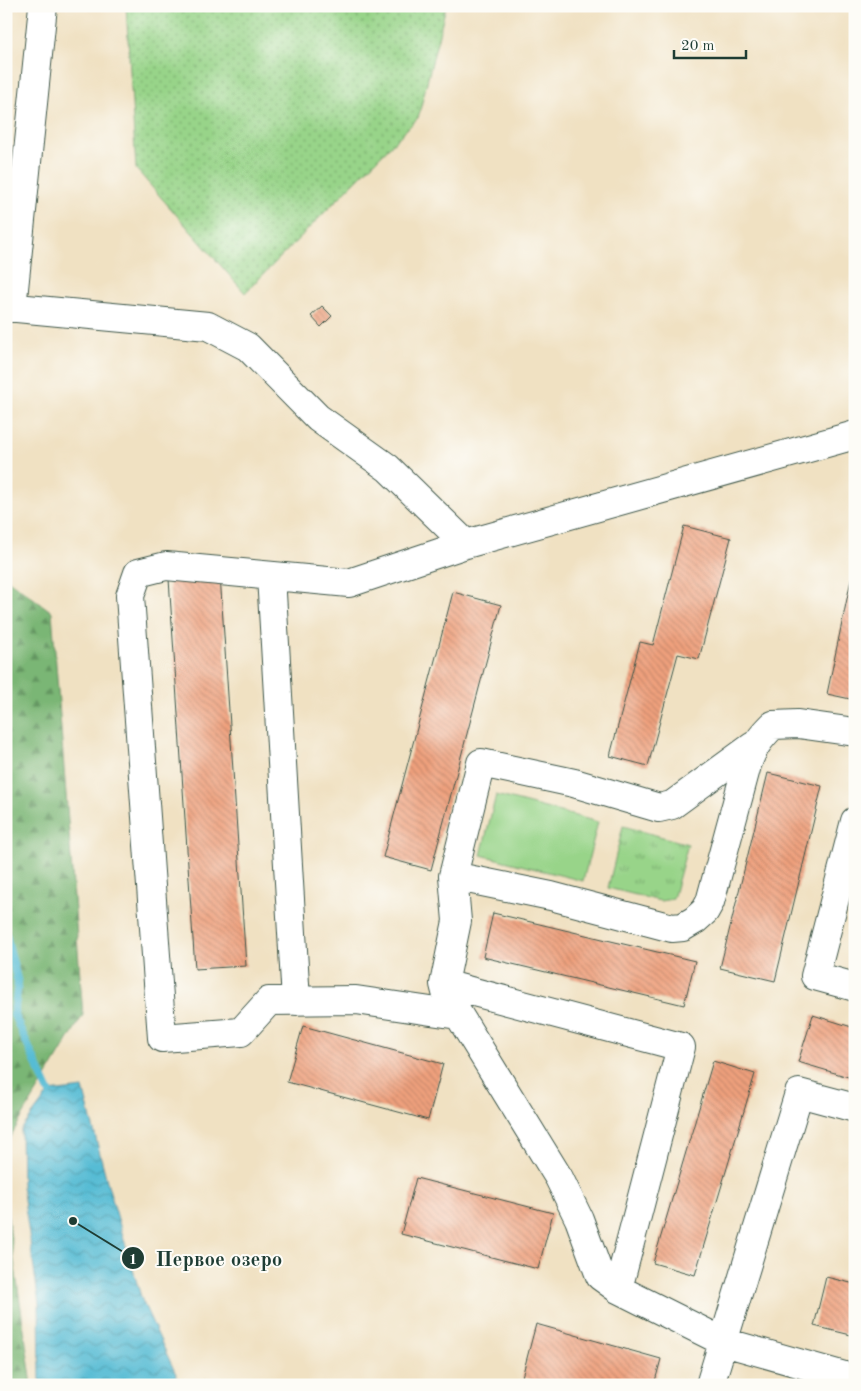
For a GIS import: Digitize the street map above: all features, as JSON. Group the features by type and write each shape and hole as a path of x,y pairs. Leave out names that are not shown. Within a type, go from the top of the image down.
{"lane":[{"path":"43,6 9,307 208,326 248,347 318,418 388,468 466,544"},
{"path":"458,1015 356,1000 269,1001 241,1032 162,1038 130,596 138,573 166,566 349,583 466,544 855,435"},
{"path":"272,576 296,1001"},
{"path":"855,732 798,724 773,725 753,746 672,805 659,808 574,783 481,763 453,876 456,921 444,984 447,996 458,1015 559,1178 579,1219 600,1276 618,1289 724,1342 855,1379"},
{"path":"453,876 551,896 663,926 683,927 700,916 710,902 753,746"},
{"path":"855,820 815,976 855,987"},
{"path":"444,984 680,1047 618,1289"},
{"path":"710,1385 799,1092 855,1108"}],"green space":[{"path":"126,6 446,6 418,118 245,293 136,169"},
{"path":"6,578 52,612 83,1015 6,1144"},
{"path":"496,795 598,822 583,881 481,855"},
{"path":"623,826 688,844 673,899 660,901 608,888"},
{"path":"6,1204 32,1385 6,1385"}],"water":[{"path":"83,1088 108,1185 142,1300 181,1385 40,1385 39,1304 22,1186 21,1130 49,1092"}],"building":[{"path":"322,306 332,316 321,327 311,316"},
{"path":"684,526 731,538 699,659 678,654 648,766 610,756 640,642 653,645"},
{"path":"220,575 246,966 195,969 169,579"},
{"path":"852,575 855,575 855,700 827,694"},
{"path":"453,592 501,605 431,870 383,857"},
{"path":"768,773 822,786 775,981 720,968"},
{"path":"493,913 695,961 684,1005 483,957"},
{"path":"813,1015 855,1028 855,1079 798,1062"},
{"path":"303,1026 443,1064 428,1120 287,1082"},
{"path":"713,1061 755,1074 695,1275 653,1263"},
{"path":"416,1178 553,1213 538,1269 401,1234"},
{"path":"826,1277 855,1284 855,1336 814,1326"},
{"path":"536,1324 661,1359 654,1385 550,1385 522,1377"}],"waterway":[{"path":"6,935 18,983 14,1015 49,1092"}],"place":[{"name":"Первое озеро","path":"73,1221"}]}
